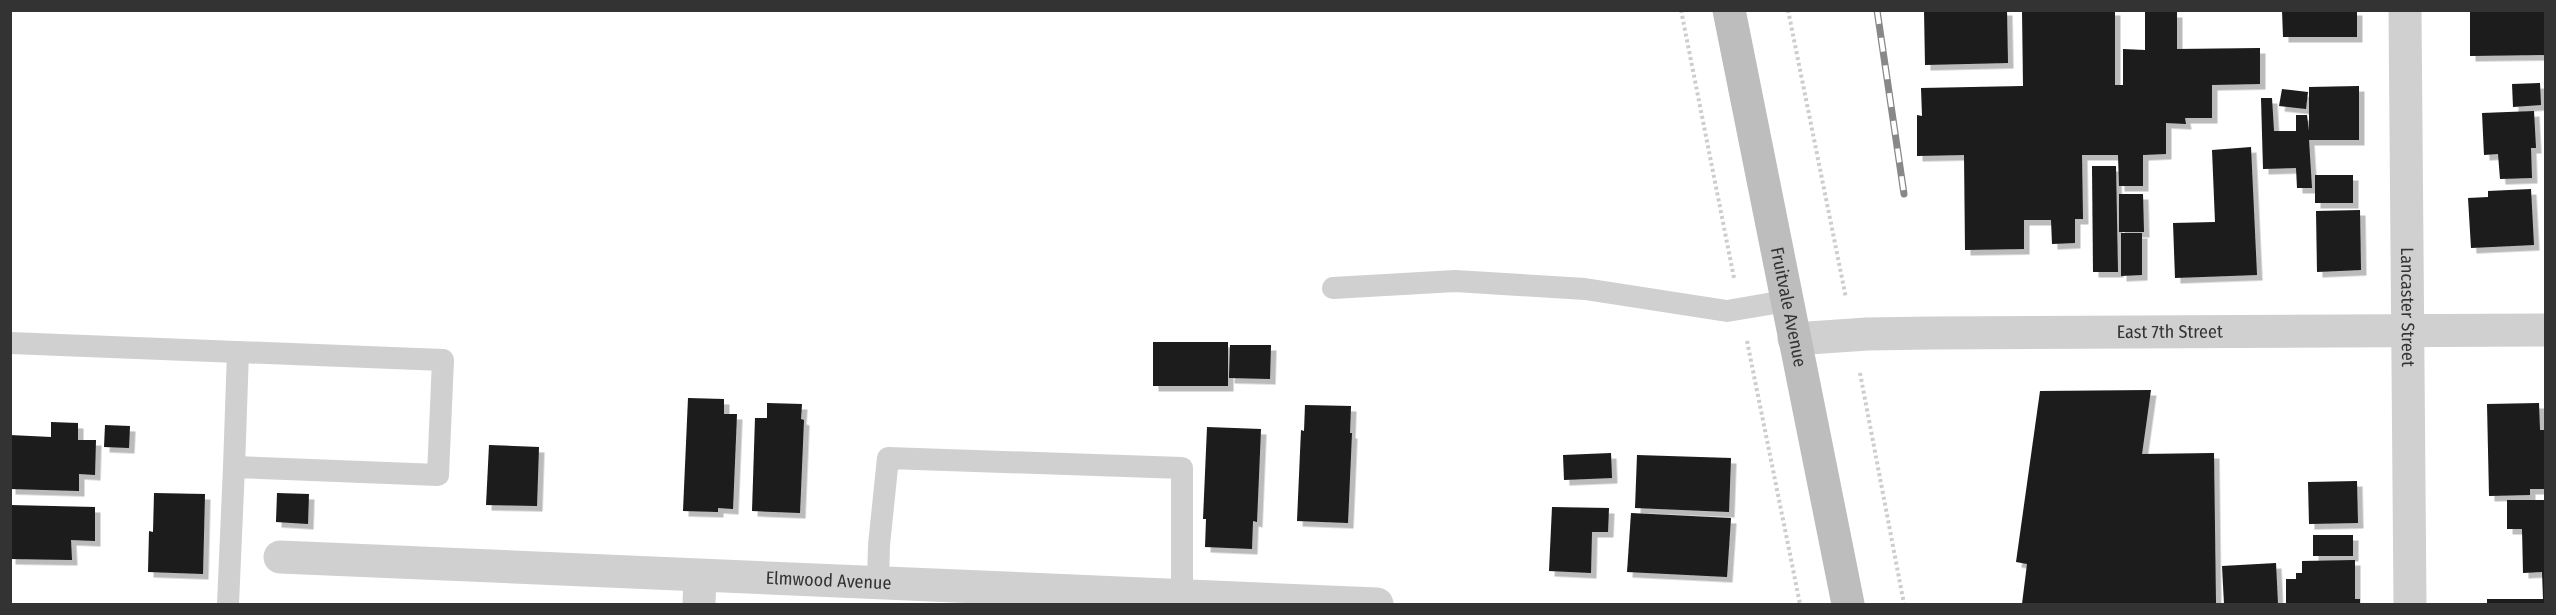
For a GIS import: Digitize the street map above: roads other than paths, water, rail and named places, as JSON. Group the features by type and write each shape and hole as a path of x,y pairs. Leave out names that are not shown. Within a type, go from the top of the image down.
{"main road":[{"name":"Fruitvale Avenue","path":"1729,10 1848,604"}],"street":[{"name":"Lancaster Street","path":"2405,10 2410,604"},
{"name":"East 7th Street","path":"1794,339 1899,333 2546,330"},
{"name":"Elmwood Avenue","path":"280,557 700,590 878,583 1377,604"}],"lane":[{"path":"1333,288 1455,281 1585,289 1728,311 1786,301"},
{"path":"10,343 443,360 438,475 234,467"},
{"path":"228,604 238,352"},
{"path":"878,583 879,545 888,458 1182,468 1182,596"}],"railway":[{"path":"1877,10 1904,194"}]}
